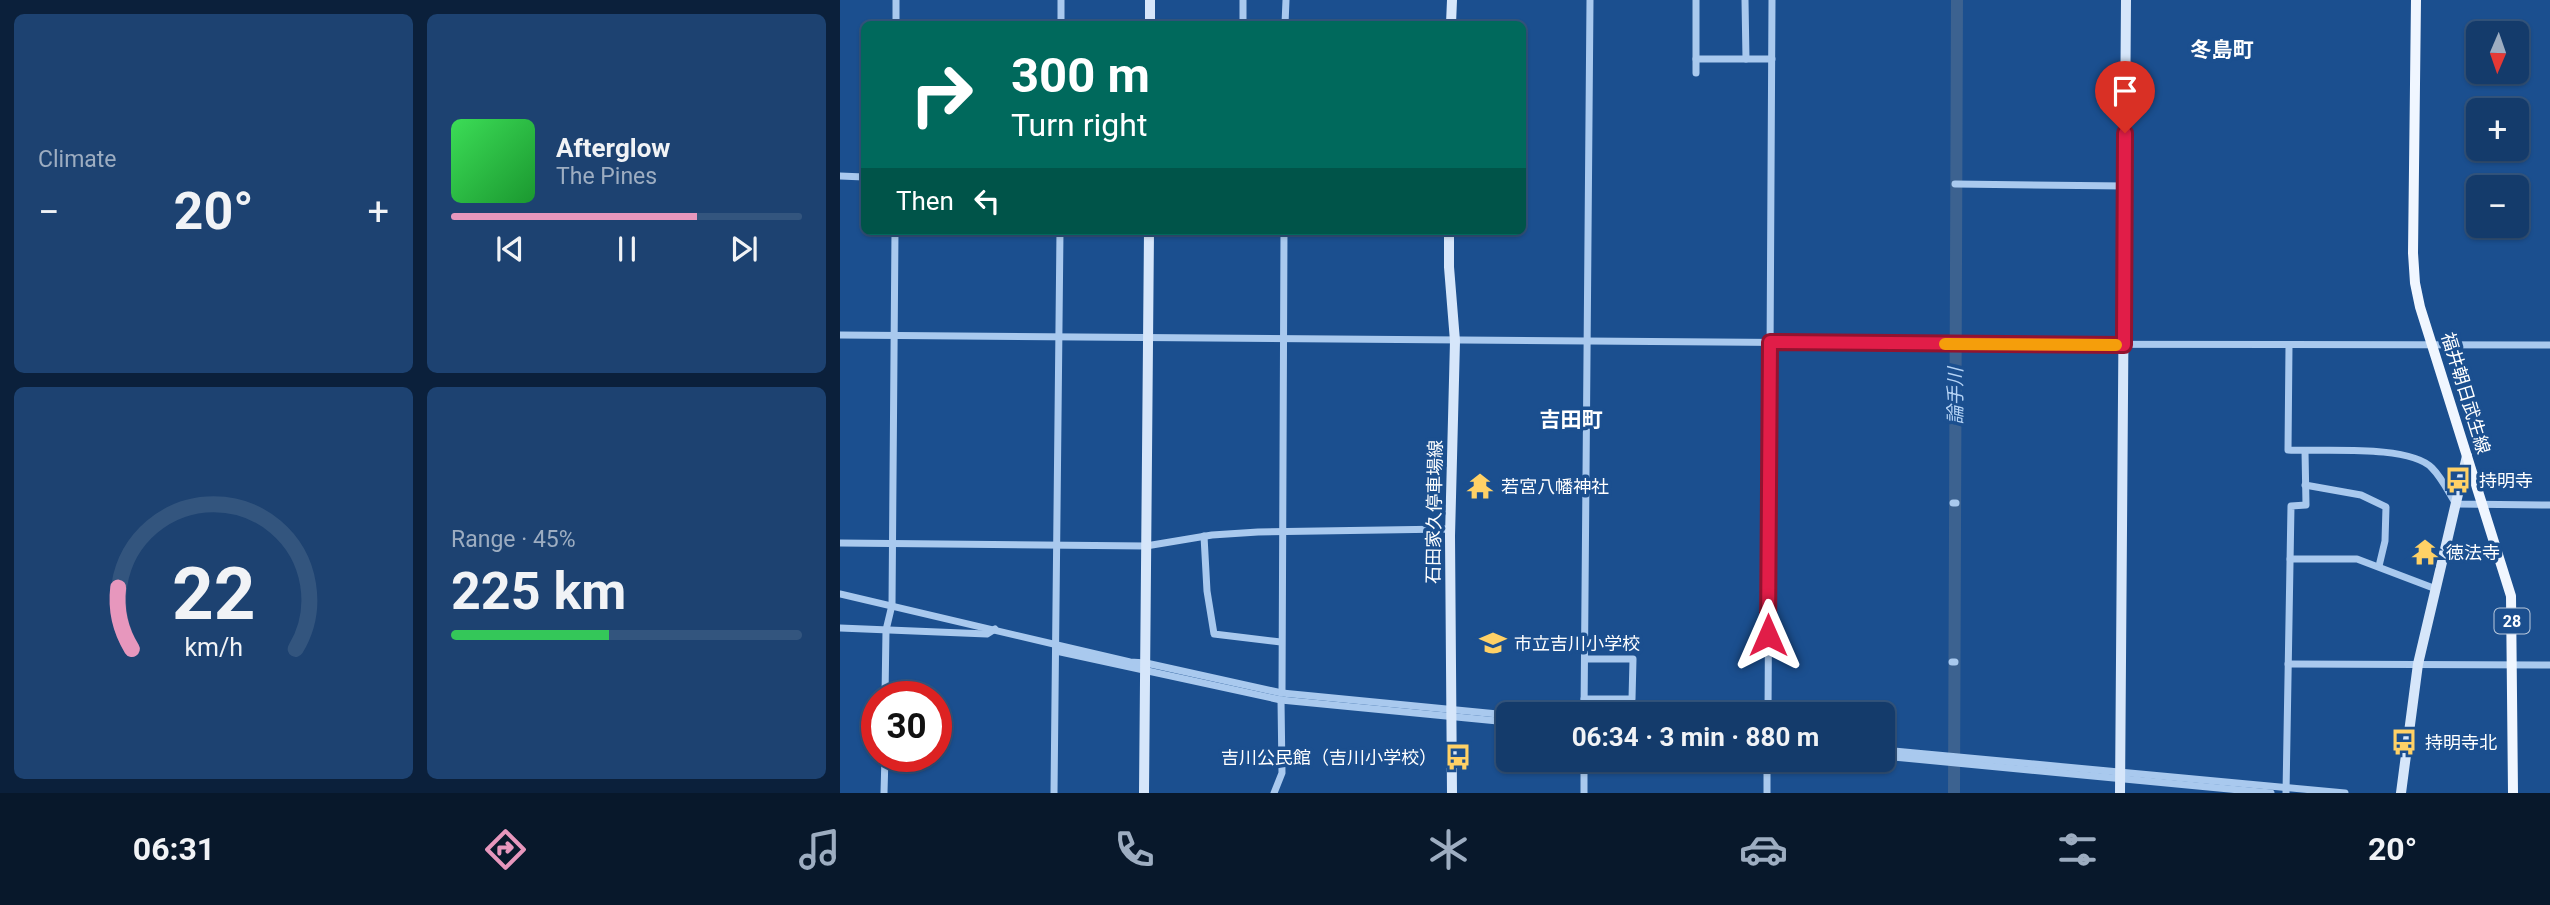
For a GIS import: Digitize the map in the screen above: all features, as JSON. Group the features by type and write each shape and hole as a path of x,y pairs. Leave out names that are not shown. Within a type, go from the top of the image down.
{"main road":[{"name":"福井朝日武生線","path":"2416,0 2414,273 2420,307 2511,596 2514,666 2513,793"}],"street":[{"path":"896,0 896,21"},
{"path":"1061,0 1061,21"},
{"path":"1150,0 1150,21"},
{"path":"1243,0 1243,21"},
{"path":"1285,21 1286,0"},
{"path":"1451,21 1452,0"},
{"path":"1585,659 1633,659 1632,699 1584,699 1590,0"},
{"path":"1696,0 1696,73"},
{"path":"1745,0 1746,59"},
{"path":"1768,702 1772,0"},
{"path":"2120,793 2126,0"},
{"path":"1696,59 1772,60"},
{"path":"840,176 861,177"},
{"path":"1957,185 2125,186"},
{"path":"885,681 886,630 892,605 895,235"},
{"path":"1054,793 1059,235"},
{"path":"1144,793 1149,235"},
{"path":"1274,793 1282,773 1285,532 1284,235"},
{"name":"石田家久停車場線","path":"1449,235 1455,341 1450,536 1452,793"},
{"path":"840,335 2289,346 2550,345"},
{"path":"2289,346 2288,450 2394,453 2416,459 2431,466 2456,505"},
{"path":"2286,790 2291,506 2306,505 2305,451"},
{"path":"2401,793 2418,664 2467,456"},
{"path":"2305,485 2361,495 2386,507 2385,541 2379,566"},
{"path":"2456,505 2550,505"},
{"path":"840,543 1146,546 1205,536 1447,529 1450,536"},
{"path":"1205,536 1207,591 1214,634 1282,642"},
{"path":"2290,559 2357,559 2436,589"},
{"path":"840,594 995,629 1056,647 1282,696 1452,713 1496,720"},
{"path":"840,628 987,634 995,629"},
{"path":"2288,664 2550,665"},
{"path":"1452,713 1496,715"},
{"path":"1895,751 2271,793"},
{"path":"1895,757 2345,793"},
{"path":"884,793 885,772"},
{"path":"1584,772 1584,793"},
{"path":"1767,772 1767,793"}],"waterway":[{"name":"論手川","path":"1954,793 1957,0"}],"slow traffic":[{"path":"1945,344 2116,345"}],"place":[{"name":"持明寺","path":"2458,480"},
{"name":"若宮八幡神社","path":"1480,486"},
{"name":"徳法寺","path":"2425,552"},
{"name":"市立吉川小学校","path":"1493,643"},
{"name":"持明寺北","path":"2404,742"},
{"name":"吉川公民館（吉川小学校）","path":"1458,757"}],"district":[{"name":"冬島町","path":"2222,50"},
{"name":"吉田町","path":"1571,420"}],"route":[{"path":"1768,635 1770,342 2124,345 2125,133"}]}
